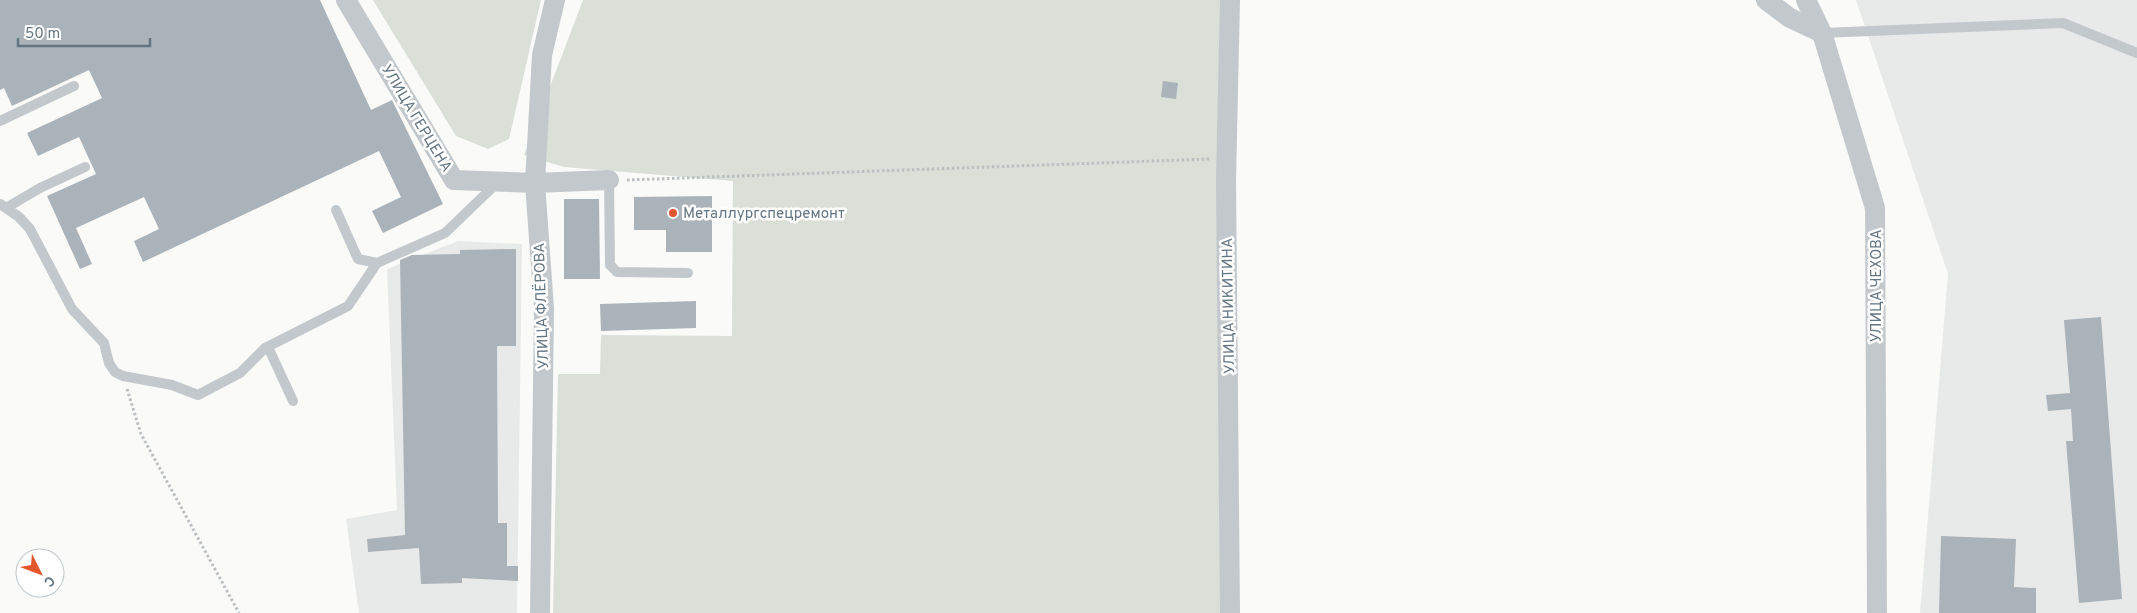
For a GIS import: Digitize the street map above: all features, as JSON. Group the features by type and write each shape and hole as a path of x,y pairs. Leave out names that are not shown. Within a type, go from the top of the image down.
{"street":[{"name":"УЛИЦА ГЕРЦЕНА","path":"346,0 454,180 535,183 609,180"},
{"name":"УЛИЦА ФЛЁРОВА","path":"540,613 544,308 535,183 542,56 555,0"},
{"name":"УЛИЦА НИКИТИНА","path":"1230,0 1227,158 1230,613"},
{"path":"1766,0 1790,18 1822,33"},
{"name":"УЛИЦА ЧЕХОВА","path":"1806,0 1822,33 1875,208 1877,613"}],"lane":[{"path":"1822,33 2064,23 2137,53"},
{"path":"0,121 74,86"},
{"path":"85,167 3,206 19,217 30,229 72,309 104,343 115,372 123,376 172,386 198,396 240,373 268,347 348,306 377,263 445,234 498,182"},
{"path":"609,180 610,265 617,272 688,273"},
{"path":"336,210 358,259 377,263"},
{"path":"268,347 294,401"}],"path":[{"path":"609,180 1227,158"},
{"path":"123,376 141,434 239,613"}],"shaded area":[{"path":"373,0 541,0 509,139 488,149 456,136"},
{"path":"583,0 1220,0 1221,613 553,613 558,374 600,374 601,335 732,336 733,181 564,167 524,155"},
{"path":"1856,0 2137,0 2137,613 1920,613 1948,274"},
{"path":"458,241 522,244 517,613 359,613 346,519 397,510 387,269"}],"building":[{"path":"0,0 320,0 371,110 392,100 443,204 383,233 372,211 401,197 379,151 143,262 134,241 159,229 144,197 76,228 92,264 80,269 47,196 96,174 79,137 38,156 27,133 102,98 89,70 12,106 4,88 0,90"},
{"path":"1163,81 1178,83 1176,99 1161,97"},
{"name":"Металлургспецремонт","path":"712,196 712,252 666,252 666,230 634,230 634,197"},
{"path":"564,199 599,199 600,279 564,279"},
{"path":"516,249 516,346 497,346 498,523 507,523 507,566 518,566 518,581 462,578 462,583 421,584 419,548 368,552 367,539 405,535 400,260 412,255 460,254 460,250"},
{"path":"696,301 696,328 601,331 600,304"},
{"path":"2101,317 2122,599 2079,603 2066,441 2073,441 2071,409 2048,411 2046,395 2070,393 2064,320"},
{"path":"1941,536 2016,539 2014,587 2036,588 2036,613 1939,613"}],"place":[{"name":"Металлургспецремонт","path":"673,213"}]}
